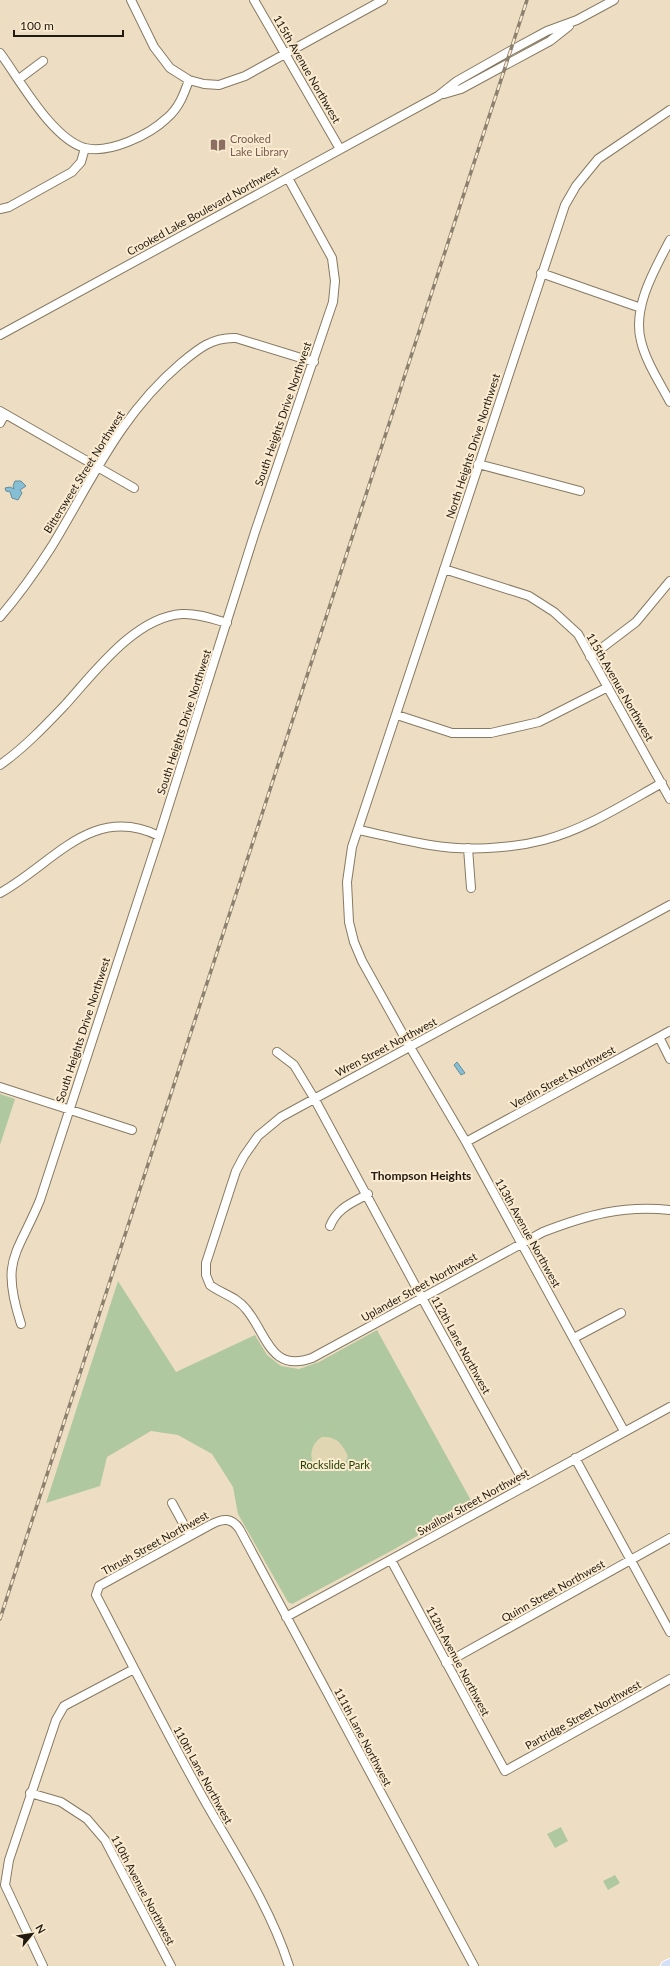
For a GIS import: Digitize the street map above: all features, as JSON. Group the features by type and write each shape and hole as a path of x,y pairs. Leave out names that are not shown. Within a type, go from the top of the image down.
{"main road":[{"path":"666,1966 670,1964"}],"street":[{"path":"131,0 159,56 175,72 189,80 204,84 226,83 245,76 382,0"},
{"name":"115th Avenue Northwest","path":"254,0 286,53 340,149"},
{"name":"Crooked Lake Boulevard Northwest","path":"0,334 438,96 460,89 550,41 577,20 614,0"},
{"path":"0,53 54,127 68,141 84,148 98,150 116,146 162,123 182,100 189,80"},
{"path":"19,79 43,61"},
{"name":"North Heights Drive Northwest","path":"410,1047 362,961 354,942 349,922 347,882 352,847 397,715 541,273 565,205 586,173 598,159 670,110"},
{"path":"0,209 9,207 72,172 81,162 84,148"},
{"name":"South Heights Drive Northwest","path":"21,1324 8,1298 5,1274 8,1257 30,1221 40,1200 159,836 255,532 314,362 332,302 335,285 334,268 327,246 288,178"},
{"path":"670,240 654,270 641,308 641,341 670,402"},
{"path":"541,273 641,308"},
{"name":"Bittersweet Street Northwest","path":"0,617 38,568 97,467 126,422 161,381 204,345 225,338 236,338 314,362"},
{"path":"0,422 2,412 134,488"},
{"path":"478,464 580,491"},
{"name":"115th Avenue Northwest","path":"444,569 529,596 554,612 578,634 670,799"},
{"path":"590,657 636,622 670,581"},
{"path":"0,765 33,736 64,705 109,654 124,641 163,618 184,614 227,623"},
{"path":"397,715 452,734 491,733 539,722 608,687"},
{"path":"359,830 431,846 488,849 544,840 583,826 662,783"},
{"path":"0,893 73,842 104,827 122,825 134,827 159,836"},
{"path":"468,848 471,888"},
{"name":"Wren Street Northwest","path":"210,1285 206,1275 206,1263 228,1192 244,1156 258,1136 285,1114 670,905"},
{"name":"Verdin Street Northwest","path":"466,1142 670,1031"},
{"path":"659,1037 670,1058"},
{"name":"113th Avenue Northwest","path":"410,1047 466,1142 624,1431"},
{"name":"112th Lane Northwest","path":"277,1052 294,1065 314,1098 368,1194 422,1298 526,1486"},
{"path":"0,1087 132,1130"},
{"path":"330,1226 334,1215 342,1208 368,1194"},
{"name":"Uplander Street Northwest","path":"210,1285 235,1299 246,1308 273,1353 285,1361 302,1362 312,1358 543,1232 574,1220 606,1211 632,1208 670,1210"},
{"path":"574,1338 621,1313"},
{"name":"Swallow Street Northwest","path":"286,1617 670,1407"},
{"path":"575,1458 670,1632"},
{"path":"172,1503 190,1536"},
{"name":"Thrush Street Northwest","path":"96,1595 99,1586 218,1520 231,1520"},
{"name":"111th Lane Northwest","path":"231,1520 240,1530 474,1966"},
{"name":"Quinn Street Northwest","path":"446,1663 670,1538"},
{"name":"112th Avenue Northwest","path":"391,1560 505,1771 507,1770"},
{"name":"110th Lane Northwest","path":"96,1595 160,1720 267,1912 283,1947 289,1966"},
{"path":"43,1966 5,1886 9,1860 30,1793 56,1720 64,1706 134,1669"},
{"name":"Partridge Street Northwest","path":"507,1770 670,1678"},
{"name":"110th Avenue Northwest","path":"30,1793 61,1802 87,1819 105,1840 171,1966"}],"green space":[{"path":"0,1094 15,1099 0,1145"},
{"name":"Rockslide Park","path":"118,1281 176,1372 255,1335 267,1355 281,1366 299,1369 319,1362 377,1330 473,1504 391,1551 292,1604 288,1602 238,1514 233,1487 212,1454 178,1435 151,1431 107,1457 100,1486 46,1503"},
{"path":"561,1827 568,1841 555,1848 547,1834"},
{"path":"615,1875 620,1883 608,1890 603,1881"}],"sand":[{"path":"322,1437 335,1439 344,1448 348,1456 346,1461 329,1470 320,1469 315,1466 311,1456 312,1451 317,1440"}],"water":[{"path":"15,481 21,481 26,486 20,490 22,493 18,500 12,498 10,492 6,491 5,488 10,487 14,489 13,486"},
{"path":"457,1062 465,1073 461,1075 454,1065"}],"railway":[{"path":"0,1619 527,0"}],"place":[{"name":"Crooked Lake Library","path":"218,145"}],"district":[{"name":"Thompson Heights","path":"421,1176"}]}
